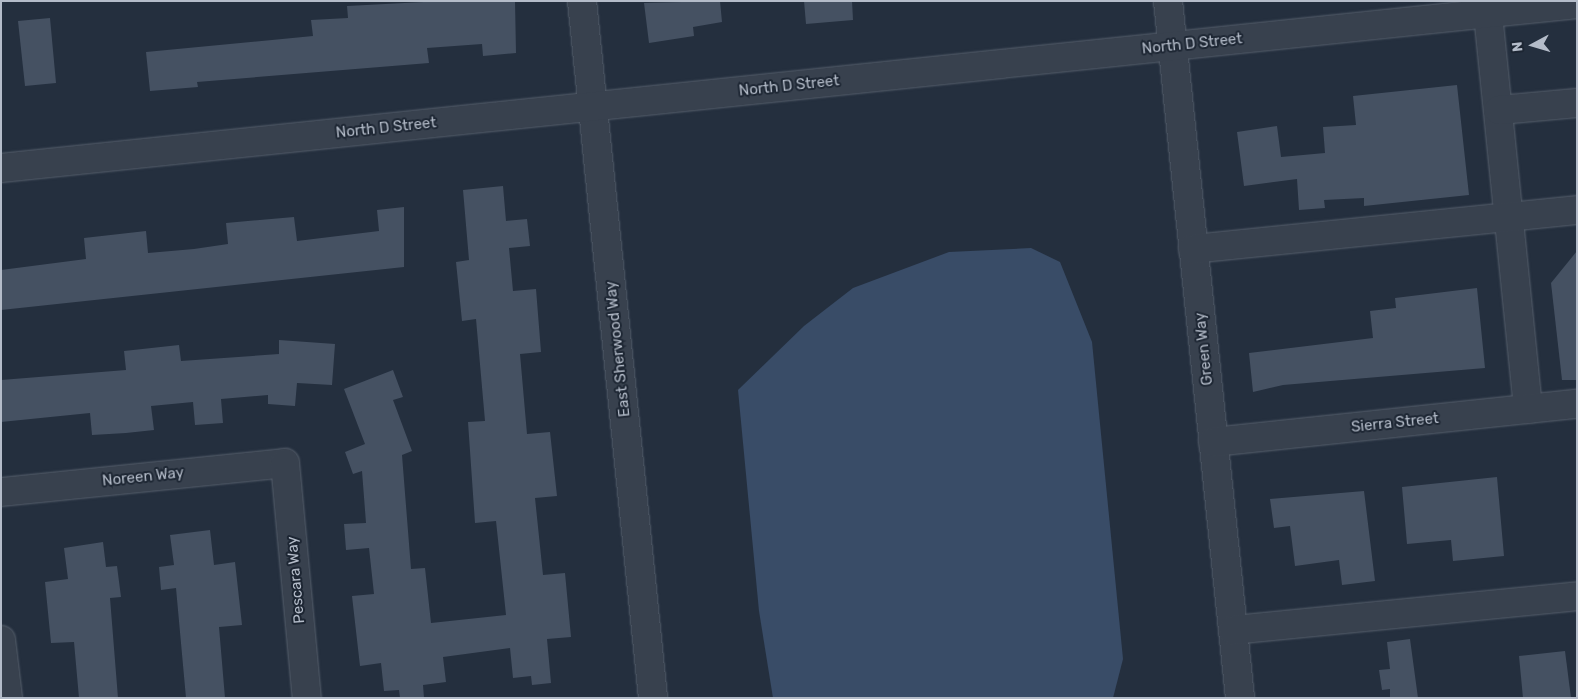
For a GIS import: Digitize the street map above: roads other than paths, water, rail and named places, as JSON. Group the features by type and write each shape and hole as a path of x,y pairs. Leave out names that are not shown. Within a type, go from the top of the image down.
{"street":[{"name":"East Sherwood Way","path":"582,1 653,698"},
{"name":"Green Way","path":"1168,1 1240,698"},
{"name":"North D Street","path":"1,168 1577,4"},
{"path":"1488,14 1510,216 1528,409"},
{"path":"1499,110 1577,103"},
{"path":"1193,249 1577,210"},
{"name":"Sierra Street","path":"1213,442 1577,404"},
{"name":"Noreen Way","path":"1,492 285,463"},
{"name":"Pescara Way","path":"285,463 307,698"},
{"path":"1233,630 1577,596"},
{"path":"1,640 8,698"}],"water":[{"path":"1031,248 1060,262 1092,342 1123,659 1113,698 773,698 759,611 738,390 804,326 853,288 949,252"}]}
